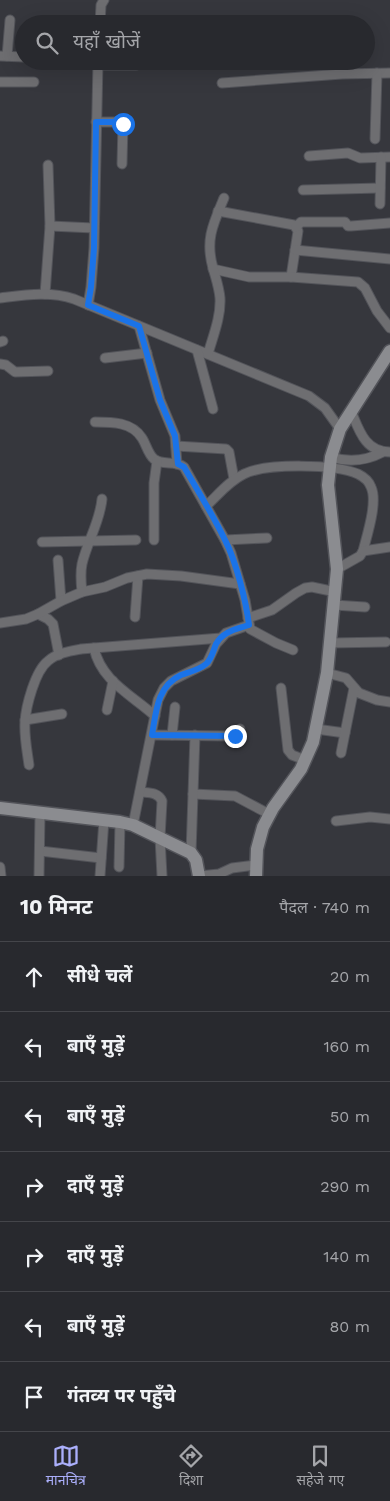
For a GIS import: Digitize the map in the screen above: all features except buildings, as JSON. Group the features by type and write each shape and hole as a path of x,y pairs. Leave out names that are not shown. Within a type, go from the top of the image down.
{"street":[{"path":"100,15 101,5 104,0"},
{"path":"3,56 10,20"},
{"path":"88,305 91,287 94,228 98,70"},
{"path":"375,139 377,73"},
{"path":"222,83 390,73"},
{"path":"0,82 34,82"},
{"path":"96,122 120,122 123,124 122,164"},
{"path":"309,156 348,154 356,157 385,157 385,172 380,188 380,204"},
{"path":"45,294 50,226 48,165"},
{"path":"303,190 380,188"},
{"path":"208,354 220,312 218,284 209,252 209,240 212,226 224,198"},
{"path":"218,211 294,225 298,231 291,277"},
{"path":"296,227 301,222 342,222 348,226 390,223"},
{"path":"50,226 94,228"},
{"path":"295,250 390,259"},
{"path":"213,269 249,277 291,277 358,282 368,292 377,311 390,328"},
{"path":"0,298 45,294 65,296 309,396 325,408 340,429"},
{"path":"139,326 160,400 175,436 178,464"},
{"path":"196,350 213,409"},
{"path":"0,808 133,825 191,853 196,860 199,876 219,874 232,868 256,870 257,849 263,826 269,814 302,769 313,742 326,673 337,569 328,485 330,463 340,429 390,352"},
{"path":"105,358 147,354"},
{"path":"0,364 6,365 15,372 48,371"},
{"path":"350,411 362,438 369,446 387,452"},
{"path":"95,422 114,422 135,430 141,436 153,458 157,461 178,464 184,467 231,553 253,631 293,650"},
{"path":"176,446 226,449 229,452 234,479"},
{"path":"206,506 234,479 246,473 263,468 358,461 387,452"},
{"path":"154,540 154,483 157,461"},
{"path":"330,463 360,475 371,485 374,500 363,551 360,556 337,569"},
{"path":"82,592 80,576 82,564 98,519 102,498"},
{"path":"225,540 267,538"},
{"path":"42,542 136,540"},
{"path":"363,551 390,547"},
{"path":"58,560 61,600"},
{"path":"0,623 26,619 61,600 82,592 147,574 181,576 240,584"},
{"path":"135,617 138,576"},
{"path":"133,825 158,700 164,688 179,676 202,667 207,663 220,638 226,633 272,610 296,592 312,587 336,592"},
{"path":"334,605 365,607"},
{"path":"38,614 53,624 58,655"},
{"path":"29,764 25,737 25,720 35,682 48,660 58,655 81,649 220,638"},
{"path":"330,643 386,642"},
{"path":"94,648 100,667 113,681 155,716"},
{"path":"326,673 346,678 359,693 390,702"},
{"path":"107,710 113,681"},
{"path":"281,688 288,750 292,755 306,760"},
{"path":"341,753 354,688"},
{"path":"172,735 175,708"},
{"path":"25,720 62,714"},
{"path":"316,728 345,733"},
{"path":"152,735 235,736 240,729"},
{"path":"191,853 195,736"},
{"path":"140,792 156,794 160,796 162,801 160,838 162,876"},
{"path":"193,794 235,796 269,814"},
{"path":"40,813 40,876"},
{"path":"336,821 370,817 390,818"},
{"path":"100,876 104,820"},
{"path":"119,867 120,822"},
{"path":"40,851 102,858"},
{"path":"0,867 1,876"}],"route":[{"path":"123,124 120,122 96,122 94,248 88,305 139,326 160,400 175,436 178,464 184,467 231,553 245,600 249,625 226,633 216,644 207,663 202,667 179,676 164,688 158,700 152,735 235,736"}]}
